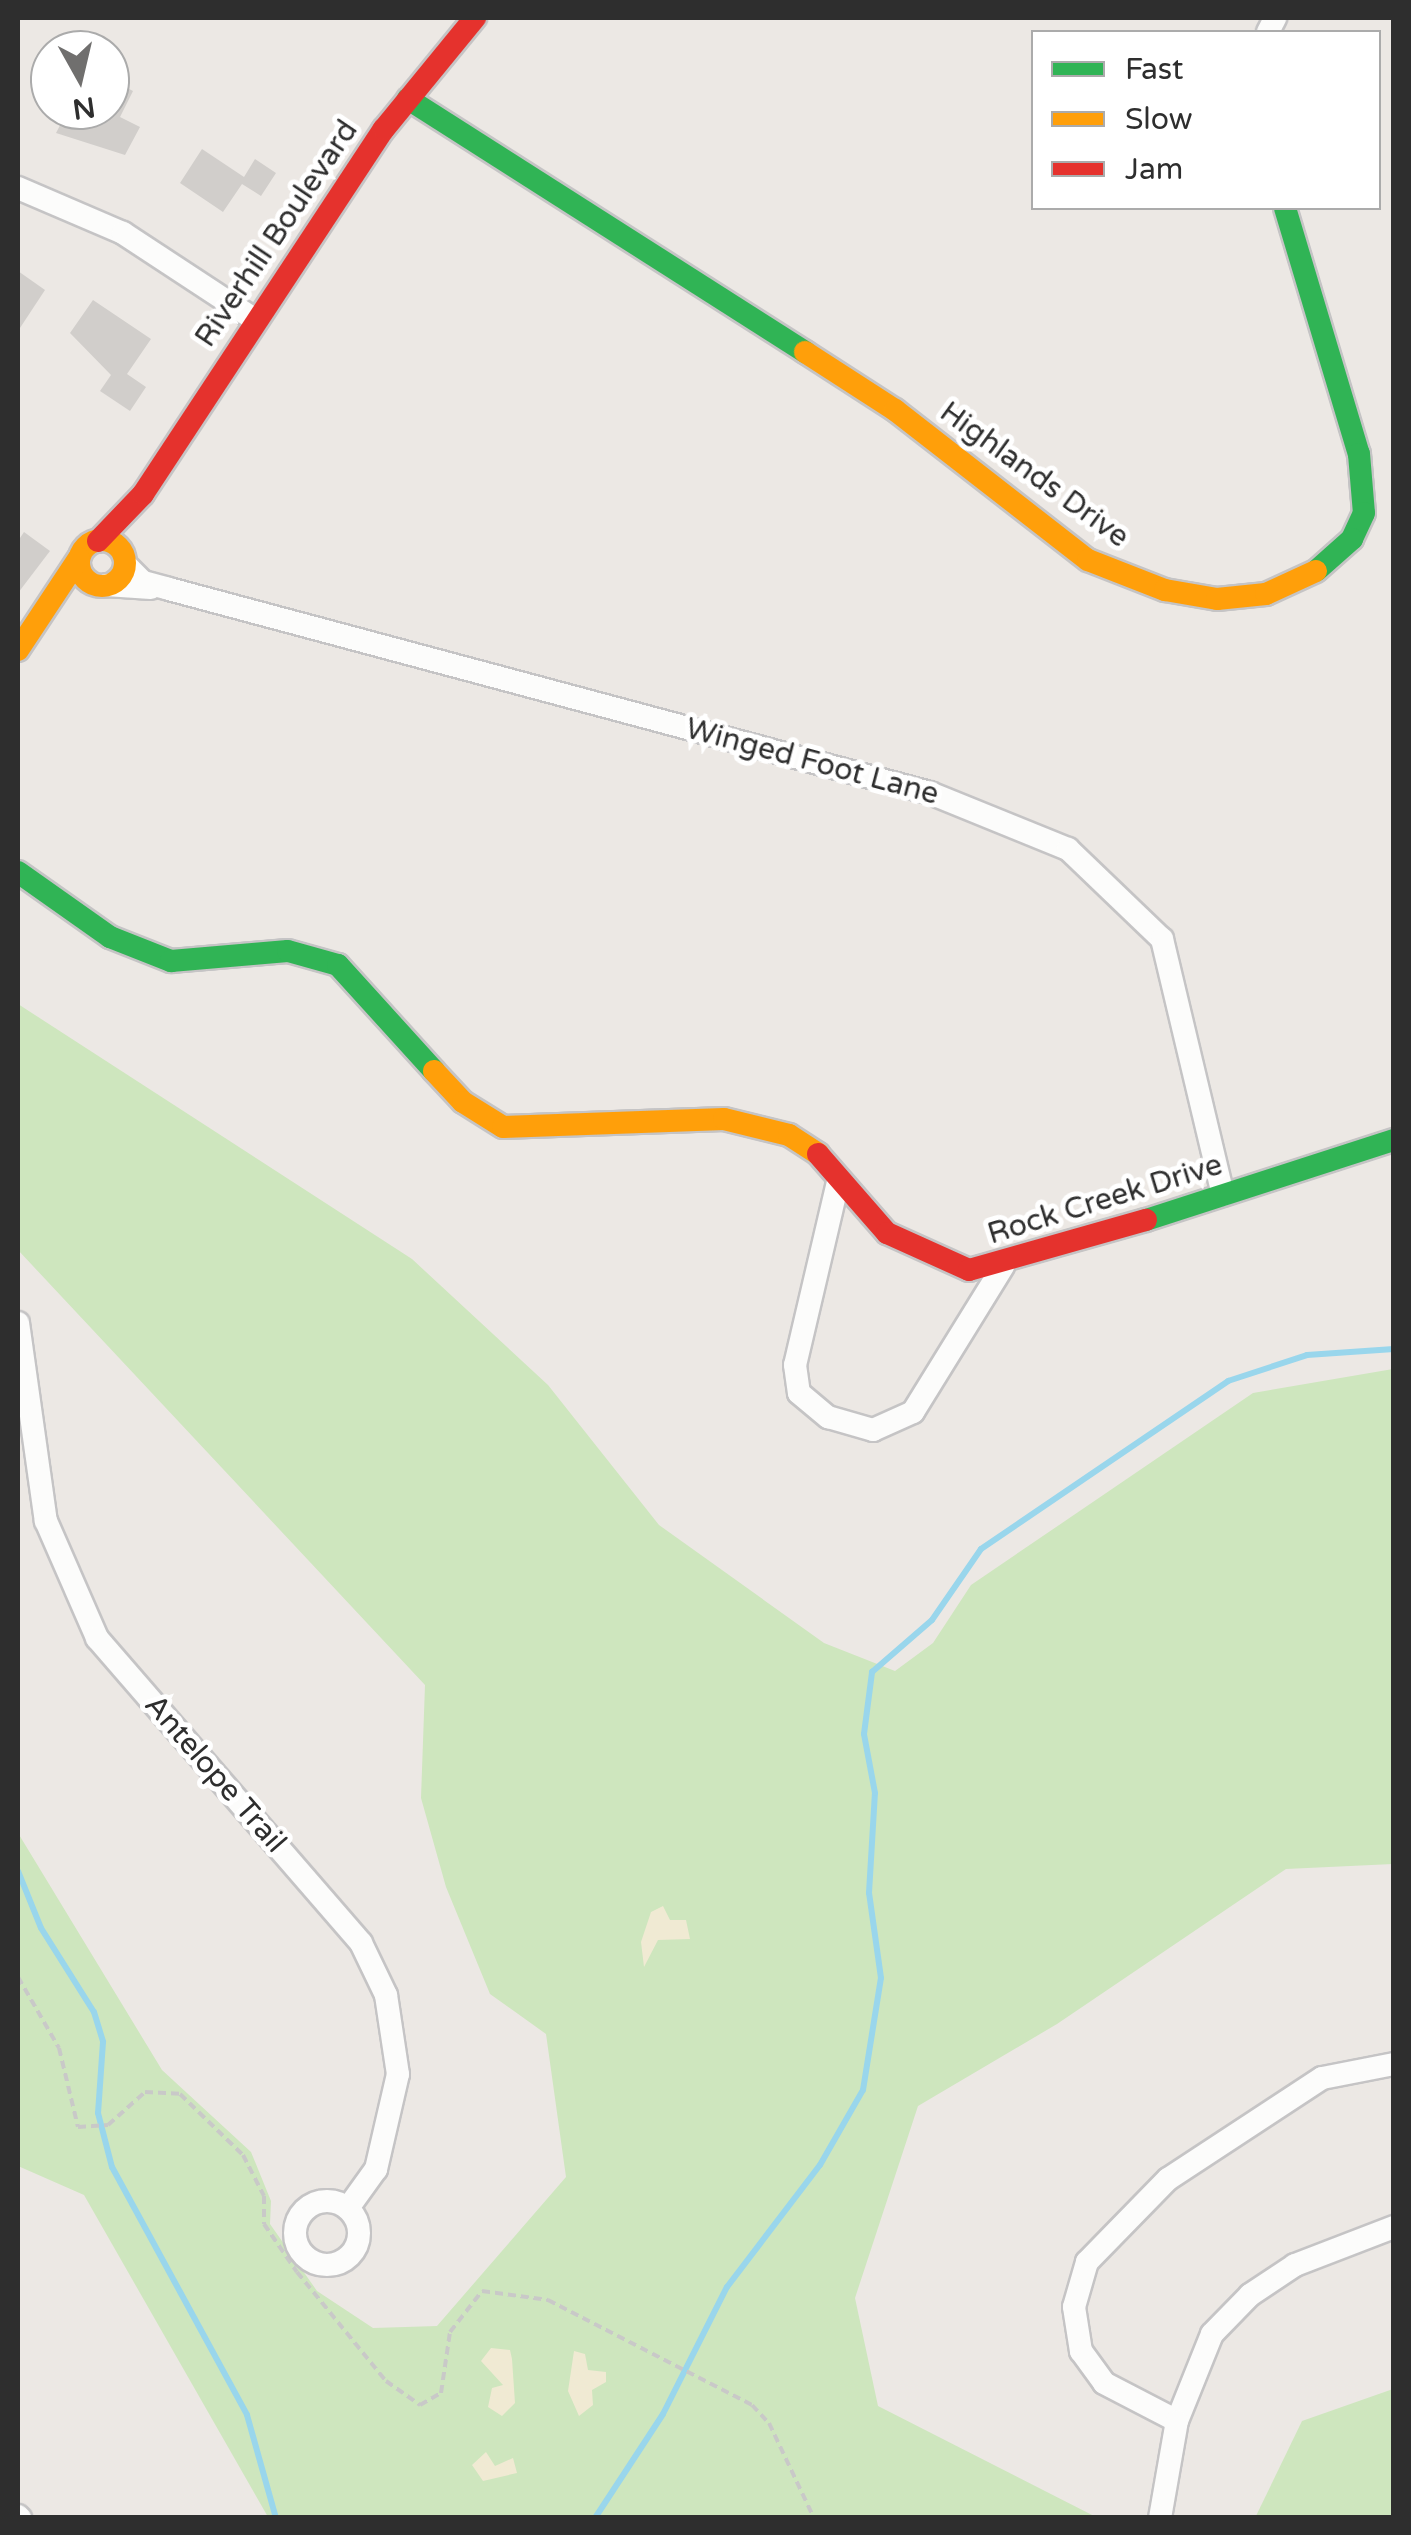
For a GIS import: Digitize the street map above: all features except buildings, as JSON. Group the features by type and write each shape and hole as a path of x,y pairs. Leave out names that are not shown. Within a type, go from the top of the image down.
{"street":[{"name":"Riverhill Boulevard","path":"18,650 47,613 80,558 143,494 254,320 408,99 475,18"},
{"name":"Highlands Drive","path":"408,99 896,410 1088,560 1165,590 1216,598 1266,594 1311,575 1352,539 1364,513 1359,454 1286,210"},
{"path":"18,188 123,234 254,320"},
{"name":"Riverhill Boulevard","path":"47,613 102,585 124,559 143,494"},
{"path":"98,540 124,559"},
{"path":"80,558 81,572 102,585"},
{"name":"Winged Foot Lane","path":"124,559 143,582 914,788 1068,849 1162,940 1223,1195"},
{"name":"Winged Foot Lane","path":"102,585 169,589"},
{"name":"Rock Creek Drive","path":"18,872 110,937 171,961 288,952 338,965 463,1102 503,1127 724,1119 764,1125 821,1156 838,1182 887,1233 926,1258 969,1270 1003,1266 1394,1140"},
{"path":"838,1182 796,1365 799,1393 828,1416 873,1430 913,1412 1003,1266"},
{"name":"Antelope Trail","path":"18,1323 46,1521 97,1638 360,1943 386,1995 398,2074 376,2169 348,2208"},
{"path":"1177,2421 1104,2383 1081,2350 1074,2307 1087,2262 1168,2180 1322,2078 1394,2064"},
{"path":"1160,2518 1177,2421 1212,2334 1250,2295 1294,2266 1394,2227"}],"path":[{"path":"18,1977 59,2048 70,2114 91,2130 108,2126 145,2092 180,2094 243,2155 264,2196 264,2224 297,2272 386,2381 420,2405 441,2392 450,2332 482,2291 548,2300 666,2354 712,2380 770,2423 814,2518"}],"green space":[{"path":"18,1004 412,1259 548,1385 659,1525 824,1643 895,1671 933,1643 971,1585 1253,1393 1393,1369 1393,1864 1286,1869 1057,2024 918,2106 855,2298 878,2406 1096,2517 268,2517 84,2195 18,2166 18,1833 162,2070 251,2152 271,2201 270,2224 317,2291 373,2328 437,2326 566,2177 546,2034 490,1994 446,1887 421,1798 425,1685 18,1250"},
{"path":"1393,2389 1393,2517 1255,2518 1302,2421"}],"sand":[{"path":"663,1906 670,1920 686,1920 690,1939 658,1940 644,1967 641,1942 651,1912"},
{"path":"491,2348 510,2350 512,2359 515,2403 502,2416 488,2407 492,2388 503,2385 481,2361"},
{"path":"574,2351 585,2354 588,2370 606,2372 606,2382 592,2390 593,2405 579,2416 568,2391"},
{"path":"486,2452 495,2466 513,2458 517,2473 483,2481 472,2465"}],"waterway":[{"path":"595,2518 663,2414 727,2287 820,2165 863,2090 881,1978 869,1893 875,1793 864,1734 872,1672 932,1620 981,1549 1228,1381 1307,1355 1394,1349"},
{"path":"18,1871 41,1928 94,2012 103,2042 98,2113 112,2167 247,2415 276,2518"}],"traffic: fast":[{"path":"408,99 805,352"},
{"path":"1286,210 1359,454 1364,513 1352,539 1316,571"},
{"path":"18,872 110,937 171,961 288,951 338,965 434,1071"},
{"path":"1146,1220 1394,1140"}],"traffic: slow":[{"path":"805,352 895,410 1088,560 1165,590 1217,599 1266,594 1316,571"},
{"path":"102,540 118,547 125,563 118,579 102,586 86,579 79,563 86,547 102,540"},
{"path":"18,650 79,558"},
{"path":"434,1071 463,1102 503,1127 724,1119 789,1135 818,1154"}],"traffic: jam":[{"path":"98,541 143,494 384,129 475,18"},
{"path":"818,1154 887,1233 969,1270 1146,1220"}]}
